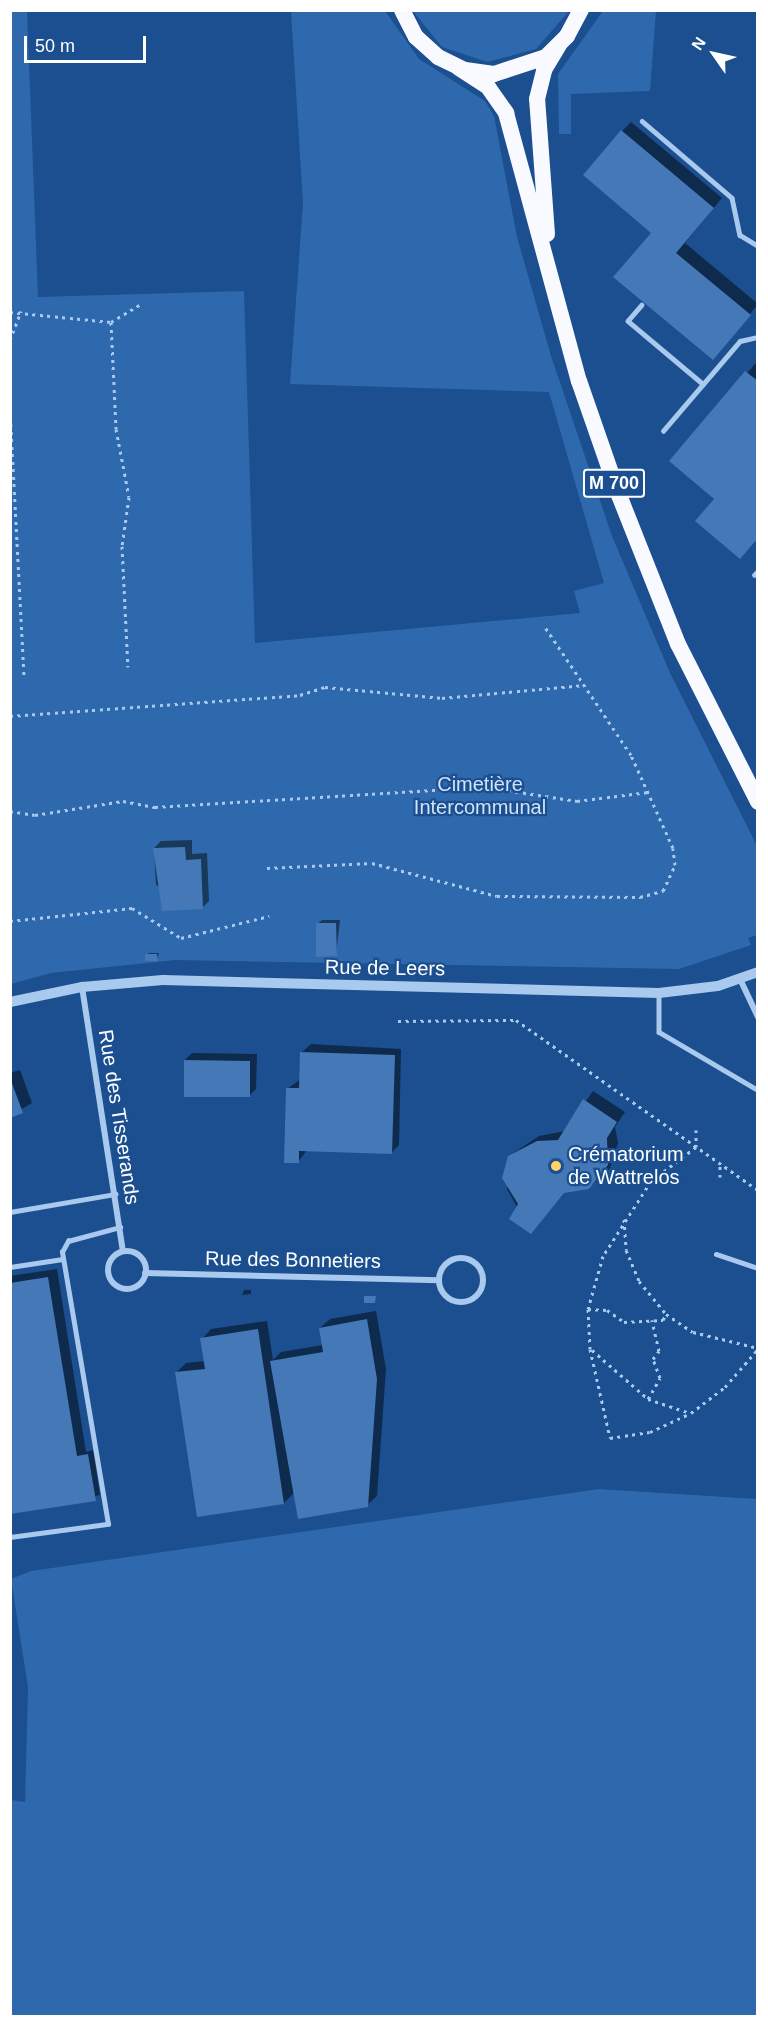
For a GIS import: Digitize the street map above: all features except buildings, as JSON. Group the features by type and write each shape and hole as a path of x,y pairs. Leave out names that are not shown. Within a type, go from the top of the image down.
{"highway":[{"path":"402,10 424,46 459,68 512,71 559,45 582,12"},
{"name":"M 700","path":"559,45 540,77 536,126 562,318"},
{"name":"M 700","path":"459,68 488,87 506,113 594,427 657,595 758,802"}],"street":[{"name":"Rue de Leers","path":"10,1002 82,987 163,980 659,993 740,979 758,972"},
{"path":"740,979 758,1017"},
{"name":"Rue des Tisserands","path":"82,987 123,1251"},
{"path":"123,1251 140,1256 145,1272 134,1287 122,1288 111,1281 110,1263 123,1251"},
{"path":"457,1259 471,1260 483,1278 475,1297 462,1302 448,1298 439,1280 444,1266 457,1259"},
{"name":"Rue des Bonnetiers","path":"145,1272 439,1280"}],"lane":[{"path":"642,121 732,198 740,235 758,246"},
{"path":"642,305 628,321 703,384"},
{"path":"663,431 740,340 758,338"},
{"path":"659,993 659,1032 758,1090"},
{"path":"10,1212 115,1194"},
{"path":"10,1537 108,1524 62,1259 68,1241 120,1227"},
{"path":"716,1254 758,1268"},
{"path":"10,1267 62,1259"}],"path":[{"path":"10,312 21,311 111,322 141,304"},
{"path":"10,340 21,311"},
{"path":"111,322 116,429 129,497 122,546 128,667"},
{"path":"10,409 24,676"},
{"path":"267,868 372,863 497,896 640,897 663,891 675,865 648,792 631,755 545,627"},
{"path":"10,716 300,695 325,687 442,698 584,685"},
{"path":"10,811 35,815 123,801 154,807 486,787 577,801 648,792"},
{"path":"10,921 132,908 181,938 269,916"},
{"path":"398,1022 516,1020 758,1190"},
{"path":"696,1130 696,1147"},
{"path":"624,1217 626,1250 639,1281 666,1314 693,1332 758,1348 725,1387 691,1413 650,1432 610,1438 590,1349 588,1309 603,1256 624,1217 651,1181 696,1147"},
{"path":"720,1163 720,1177"},
{"path":"588,1309 607,1310 624,1322 652,1320 666,1314"},
{"path":"648,1399 660,1378 653,1359 659,1351 652,1320"},
{"path":"590,1349 648,1399 691,1413"}],"green space":[{"name":"Cimetière Intercommunal","path":"11,11 27,11 38,297 244,291 255,643 580,613 574,591 604,583 549,392 290,384 303,203 291,11 385,11 419,59 485,101 494,116 517,237 551,356 612,536 670,673 757,846 757,935 748,938 751,945 679,969 175,960 51,973 11,984"},
{"path":"413,11 569,11 536,49 487,62 442,47"},
{"path":"603,11 656,11 650,91 571,94 571,134 559,134 558,74"},
{"path":"599,1489 757,1499 757,2016 11,2016 11,1800 25,1802 28,1687 11,1579 31,1571"}],"place":[{"name":"Crématorium de Wattrelos","path":"556,1166"}]}
